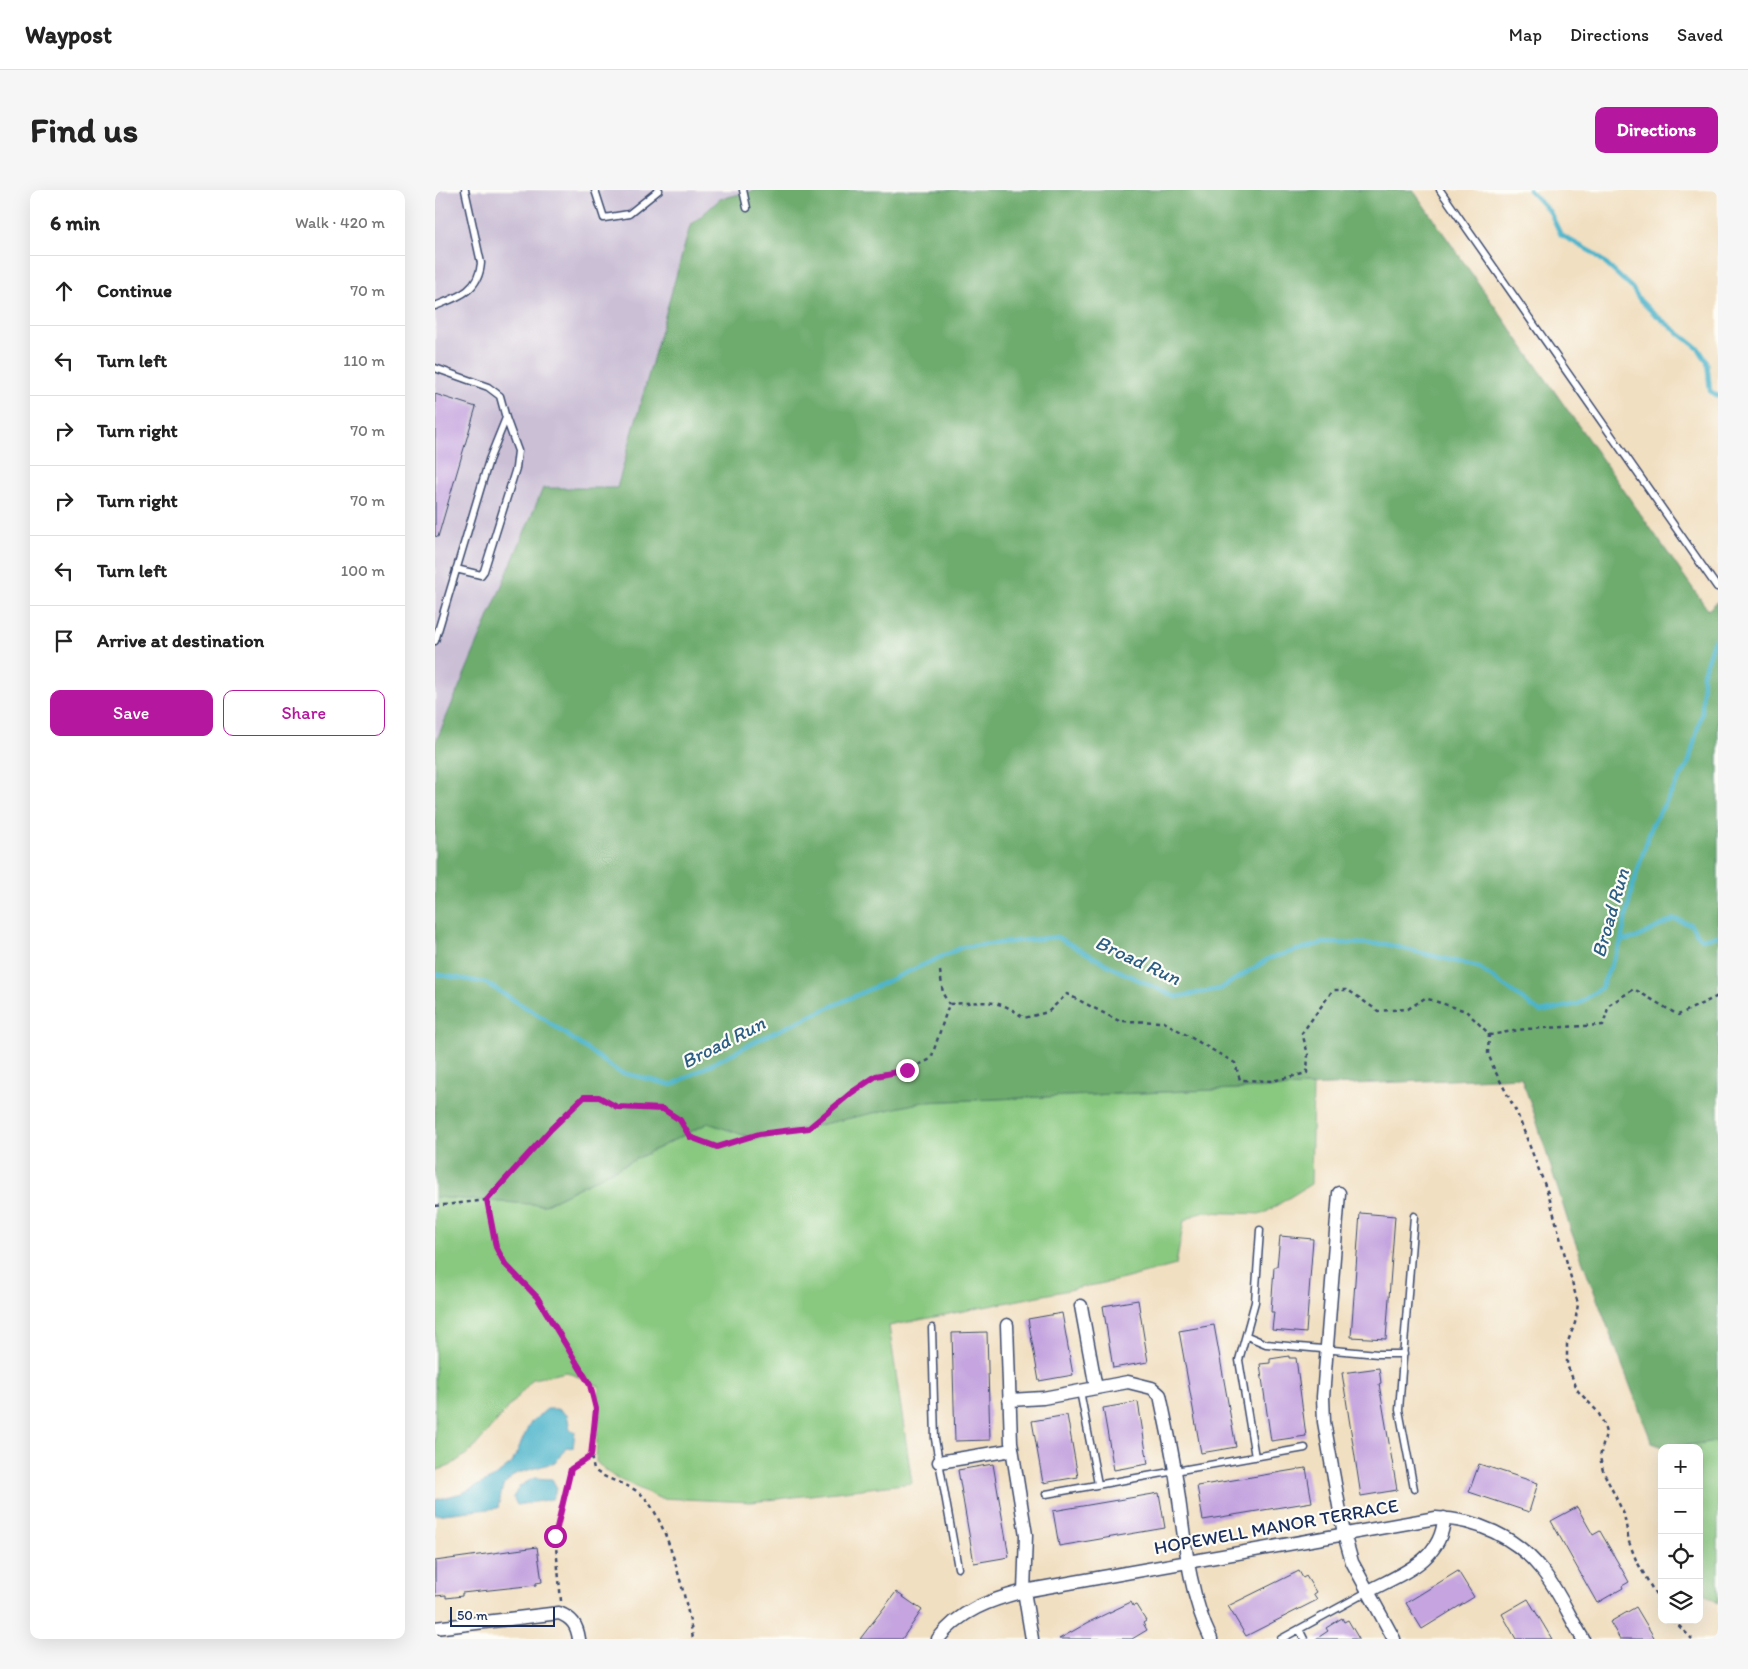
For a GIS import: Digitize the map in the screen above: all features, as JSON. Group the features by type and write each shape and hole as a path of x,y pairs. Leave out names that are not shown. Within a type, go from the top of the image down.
{"street":[{"path":"1339,1193 1323,1397 1324,1422 1344,1534 1352,1562 1394,1639"},
{"path":"1081,1306 1096,1388"},
{"path":"1007,1325 1012,1450 1026,1535 1024,1591 1032,1639"},
{"path":"1009,1400 1043,1398 1128,1382 1152,1388 1160,1396 1175,1470 1188,1560 1201,1617 1211,1639"},
{"path":"939,1462 1012,1450"},
{"path":"1367,1592 1429,1556 1440,1540 1444,1518"},
{"name":"HOPEWELL MANOR TERRACE","path":"938,1639 971,1608 994,1599 1024,1591 1188,1560 1444,1518 1485,1527 1500,1534 1528,1555 1542,1569 1583,1639"},
{"path":"435,1628 559,1613 566,1616 576,1625 579,1639"}],"lane":[{"path":"435,306 471,288 481,274 481,263 465,190"},
{"path":"595,190 604,218 629,214 659,190"},
{"path":"743,190 747,208"},
{"path":"1440,190 1717,588"},
{"path":"435,368 488,386 500,396 518,451 516,468 484,571 481,575 474,575 456,569"},
{"path":"435,641 489,460 506,418"},
{"path":"1414,1216 1399,1410 1414,1489"},
{"path":"1255,1456 1239,1360 1255,1302 1260,1230"},
{"path":"932,1328 935,1439 958,1568"},
{"path":"1247,1336 1266,1344 1403,1354"},
{"path":"1080,1391 1098,1484"},
{"path":"1046,1494 1305,1448"},
{"path":"1281,1639 1367,1592"},
{"path":"1299,1629 1304,1639"}],"path":[{"path":"435,1206 487,1200 555,1125 584,1097 599,1097 617,1107 663,1109 680,1120 690,1137 717,1147 759,1134 809,1128 851,1093 876,1076 907,1070 931,1059 949,1004 943,994 940,971"},
{"path":"949,1004 995,1002 1009,1006 1024,1018 1048,1012 1067,994 1119,1020 1164,1022 1235,1063 1239,1080 1272,1081 1307,1073 1308,1054 1302,1033 1333,990 1349,990 1378,1011 1407,1009 1425,998 1466,1011 1489,1033 1603,1025 1609,1005 1634,989 1677,1015 1718,996"},
{"path":"1489,1033 1488,1052 1494,1069 1517,1113 1549,1196 1578,1304 1575,1323 1567,1344 1567,1365 1578,1391 1598,1412 1603,1422 1606,1433 1600,1457 1603,1470 1624,1514 1629,1542 1636,1560 1658,1599"},
{"path":"487,1200 496,1247 505,1264 537,1297 590,1385 596,1409 591,1456 594,1470 604,1477 640,1493 659,1517 690,1615 693,1639"},
{"path":"559,1613 561,1590 555,1536 571,1469 591,1456"},
{"path":"1677,1624 1692,1639"}],"shaded area":[{"path":"435,190 756,190 720,199 690,226 617,489 543,489 435,744"}],"green space":[{"path":"756,190 1413,190 1708,610 1718,601 1718,1441 1696,1444 1658,1445 1652,1443 1571,1231 1521,1077 923,1102 755,1139 708,1123 544,1205 435,1197 435,744 543,488 617,488 690,226 720,199"},
{"path":"1313,1086 1311,1184 1263,1214 1200,1212 1184,1221 1176,1265 1124,1279 889,1326 912,1483 752,1502 659,1498 613,1476 596,1462 599,1386 567,1372 533,1379 472,1450 450,1466 435,1471 435,1197 544,1205 708,1123 755,1139 923,1102"},
{"path":"1718,1441 1718,1603 1703,1593 1703,1444 1696,1444"}],"water":[{"path":"547,1409 557,1409 567,1414 570,1429 575,1432 573,1448 566,1447 556,1462 515,1474 503,1486 498,1508 435,1515 435,1500 462,1493 493,1478 512,1463 530,1423"},
{"path":"534,1478 552,1479 557,1488 552,1499 517,1505 513,1497 520,1486"}],"building":[{"path":"435,394 476,407 438,537 435,536"},
{"path":"1360,1213 1395,1216 1386,1339 1351,1337"},
{"path":"1280,1236 1313,1239 1306,1333 1272,1330 1274,1312 1271,1312 1274,1267 1277,1267"},
{"path":"1138,1300 1148,1362 1113,1368 1103,1306"},
{"path":"1062,1313 1073,1375 1039,1381 1028,1319"},
{"path":"1214,1325 1236,1447 1201,1453 1179,1331"},
{"path":"987,1332 990,1440 955,1441 952,1333"},
{"path":"1289,1356 1289,1358 1296,1358 1306,1436 1271,1441 1260,1364 1270,1363 1270,1359"},
{"path":"1379,1368 1381,1383 1379,1384 1397,1490 1361,1496 1342,1373"},
{"path":"1138,1402 1148,1464 1114,1470 1103,1408"},
{"path":"1067,1415 1078,1477 1043,1483 1032,1421"},
{"path":"993,1464 1009,1557 974,1563 958,1470"},
{"path":"1479,1464 1538,1483 1529,1512 1469,1492"},
{"path":"1306,1468 1312,1502 1203,1520 1197,1486"},
{"path":"1159,1493 1165,1528 1059,1546 1053,1511"},
{"path":"1577,1507 1593,1535 1600,1531 1629,1582 1622,1586 1623,1588 1597,1603 1551,1521"},
{"path":"537,1547 542,1582 536,1583 536,1585 462,1593 462,1596 446,1598 446,1595 435,1596 435,1561"},
{"path":"1299,1571 1303,1578 1306,1576 1316,1592 1313,1594 1317,1600 1246,1636 1228,1606"},
{"path":"1458,1571 1474,1597 1422,1629 1406,1603"},
{"path":"896,1592 922,1610 902,1639 860,1639"},
{"path":"1528,1599 1552,1639 1516,1639 1502,1614"},
{"path":"1131,1602 1133,1606 1136,1605 1146,1621 1143,1623 1147,1630 1132,1639 1059,1639 1089,1622"},
{"path":"1636,1607 1655,1639 1620,1639 1610,1622"},
{"path":"1342,1618 1344,1622 1348,1620 1359,1639 1316,1639 1328,1631 1326,1628"}],"waterway":[{"path":"1529,190 1550,212 1561,235 1595,254 1632,288 1640,300 1652,312 1699,349 1707,362 1710,391 1718,396"},
{"name":"Broad Run","path":"435,974 486,983 543,1018 619,1072 672,1085 762,1038 963,947 1057,937 1119,971 1176,997 1220,989 1270,958 1323,943 1385,944 1478,967 1540,1012 1578,1004 1601,988 1620,945 1633,885 1652,825 1688,765 1702,713 1703,673 1713,642 1718,635"},
{"path":"1621,941 1636,938 1674,919 1690,924 1701,939 1718,936"}],"route":[{"path":"555,1536 571,1469 591,1456 596,1409 590,1385 558,1329 537,1297 505,1264 496,1247 487,1200 558,1121 584,1097 599,1097 617,1107 663,1109 680,1120 690,1137 717,1147 759,1134 809,1128 851,1093 876,1076 907,1070"}]}
